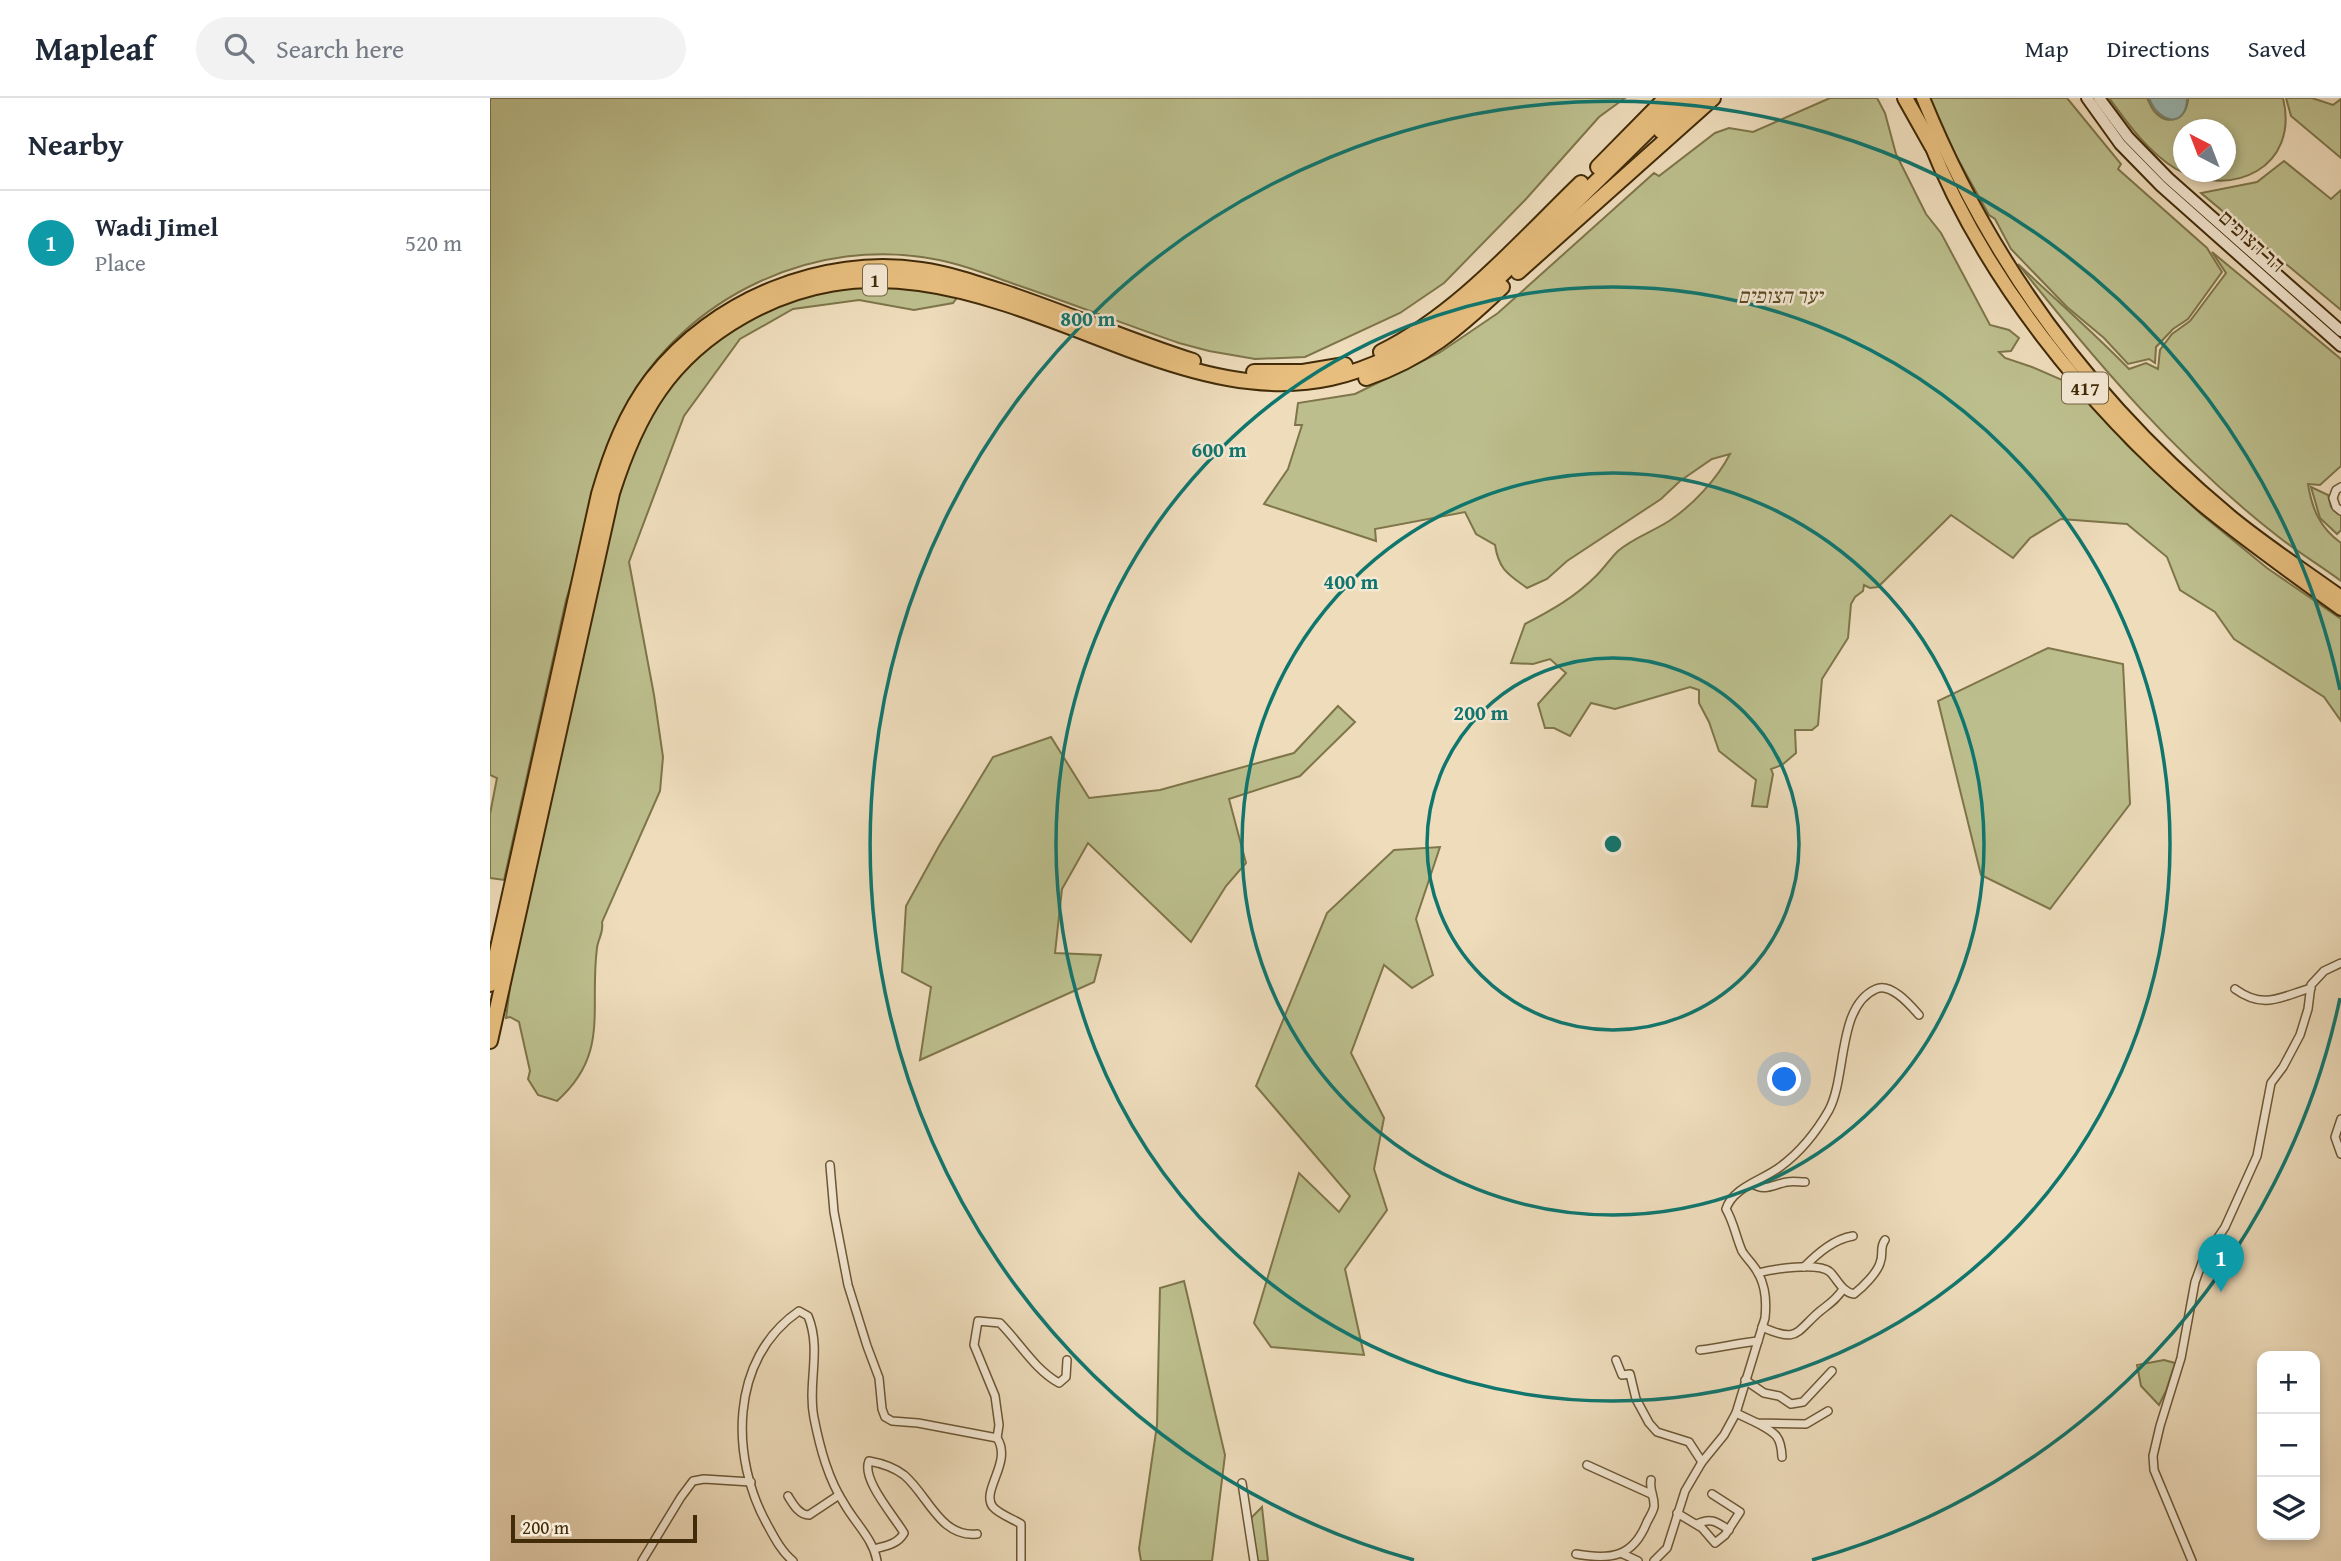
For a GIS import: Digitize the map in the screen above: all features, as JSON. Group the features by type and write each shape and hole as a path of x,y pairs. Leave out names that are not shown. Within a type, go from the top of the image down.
{"highway":[{"name":"1","path":"490,984 598,494 627,419 646,387 675,353 704,327 757,296 810,277 864,268 919,269 1013,295 1178,356 1223,369 1283,374 1341,366 1401,342 1452,306 1586,179 1666,98"},
{"name":"1","path":"490,1041 605,518 628,445 657,392 683,362 729,324 782,298 828,285 856,280 915,281 961,291 1036,315 1173,365 1245,381 1276,384 1329,378 1366,368 1419,343 1466,308 1681,98"},
{"path":"1518,272 1695,98"},
{"path":"1036,315 1128,358 1197,382 1268,392 1312,390 1367,377 1411,360 1453,332 1713,98"},
{"path":"1905,98 1932,146"}],"main road":[{"name":"417","path":"1913,98 1932,146 1962,208 2003,280 2037,330 2085,388 2143,450 2203,505 2341,609"},
{"name":"417","path":"1923,98 1950,162 1996,246 2037,310 2086,373 2146,439 2221,508 2341,597"},
{"name":"הר הצופים","path":"2087,98 2120,144 2161,186 2341,346"},
{"name":"הר הצופים","path":"2099,98 2128,137 2168,178 2341,331"}],"street":[{"path":"2341,487 2336,490 2333,498 2336,507 2341,511"},
{"path":"2192,1561 2154,1470 2153,1456 2180,1358 2195,1282 2203,1260 2225,1227 2257,1156 2271,1083 2300,1035 2311,988 2316,978 2324,971 2341,963"},
{"path":"1654,1561 1667,1548 1685,1491 1736,1413 1762,1327 1767,1302 1758,1273 1742,1251 1734,1223 1726,1209 1729,1201 1734,1195 1781,1166 1817,1129 1830,1108 1836,1090 1852,1012 1857,1003 1875,989 1881,988 1904,999 1919,1016"},
{"path":"2235,989 2259,1002 2275,1001 2311,988"},
{"path":"2341,1119 2335,1137 2341,1154"},
{"path":"830,1165 834,1212 848,1285 879,1378 885,1417 891,1421 918,1423 996,1438 1001,1444 1002,1457 998,1476 990,1489 990,1499 993,1507 1021,1524 1021,1561"},
{"path":"1753,1184 1765,1188 1788,1181 1805,1182"},
{"path":"1804,1268 1827,1247 1842,1238 1853,1236"},
{"path":"1758,1273 1804,1268 1825,1269 1843,1289 1854,1294 1880,1266 1881,1246 1885,1241"},
{"path":"1762,1327 1777,1334 1795,1334 1838,1298 1843,1289"},
{"path":"793,1561 782,1550 762,1517 742,1445 742,1413 747,1383 759,1356 789,1319 799,1311 808,1316 812,1325 816,1364 812,1393 813,1416 828,1471 839,1495 874,1549 877,1561"},
{"path":"996,1438 999,1425 995,1396 974,1345 978,1321 1000,1323 1035,1364 1048,1377 1059,1383 1066,1377 1067,1360"},
{"path":"1700,1350 1758,1341"},
{"path":"1616,1360 1622,1375 1630,1374 1636,1399 1649,1423 1657,1432 1689,1442 1702,1462"},
{"path":"1745,1380 1764,1393 1779,1396 1791,1404 1803,1402 1832,1371"},
{"path":"1757,1423 1806,1424 1828,1411"},
{"path":"1736,1413 1777,1436 1781,1443 1782,1457"},
{"path":"874,1549 893,1544 901,1539 904,1533 871,1482 867,1469 869,1461 902,1473 914,1484 937,1516 956,1531 969,1535 977,1534"},
{"path":"1587,1465 1651,1494"},
{"path":"642,1561 693,1481 704,1479 751,1482"},
{"path":"1623,1554 1640,1538 1654,1508 1651,1480"},
{"path":"1242,1483 1254,1561"},
{"path":"1677,1513 1698,1524 1715,1543 1729,1530 1740,1512 1712,1494"},
{"path":"788,1496 798,1510 809,1515 839,1495"},
{"path":"1698,1524 1707,1519 1714,1520 1729,1530"},
{"path":"1576,1554 1601,1557 1623,1554 1638,1561"}],"green space":[{"path":"490,98 1625,98 1599,117 1526,199 1444,283 1400,313 1305,357 1255,359 1209,351 1179,343 968,267 893,254 846,257 801,266 758,282 717,305 681,334 650,368 625,407 606,452 566,600 504,880 490,878 490,814 497,778 490,775"},
{"name":"יער הצופים","path":"1830,98 1877,98 1885,113 1896,154 1926,214 1941,233 1990,325 2009,330 2019,338 2011,351 1999,352 2005,358 2076,386 2127,445 2201,514 2267,568 2341,619 2341,721 2324,697 2234,639 2215,612 2180,590 2167,557 2127,524 2061,519 2030,538 2013,558 1951,515 1878,587 1870,588 1864,585 1863,591 1855,597 1851,604 1848,638 1822,679 1818,725 1812,730 1795,730 1796,753 1782,765 1771,769 1773,774 1767,807 1752,806 1756,780 1719,751 1699,703 1699,690 1690,687 1615,709 1591,703 1570,736 1554,728 1545,728 1538,704 1566,673 1550,659 1533,664 1511,663 1525,624 1580,590 1624,546 1669,521 1687,507 1704,491 1730,454 1712,459 1680,481 1661,499 1567,561 1547,579 1527,588 1505,571 1495,545 1476,534 1465,512 1375,529 1376,541 1264,504 1288,469 1302,425 1295,425 1298,403 1355,394 1439,353 1498,313 1654,173 1659,176 1715,133 1729,128 1753,132"},
{"path":"1930,98 2067,98 2121,164 2118,169 2207,248 2222,272 2188,319 2173,329 2156,347 2155,363 2149,359 2128,364 2104,338 2067,307 2011,249 1955,154"},
{"path":"2109,98 2147,98 2156,113 2167,120 2173,120 2173,167 2139,137"},
{"path":"2188,98 2283,98 2286,122 2281,143 2271,159 2257,171 2236,178 2236,119 2174,119 2182,115"},
{"path":"2286,98 2312,98 2333,105 2341,99 2341,158 2291,116"},
{"path":"2284,161 2331,199 2341,190 2341,310 2201,193 2257,182"},
{"path":"2212,252 2341,359 2341,466 2320,485 2308,484 2318,517 2341,543 2341,581 2287,544 2243,508 2174,443 2109,374 2018,264 2129,369 2146,363 2158,369 2160,350 2172,334 2190,321 2226,273"},
{"path":"863,283 959,295 953,303 914,310 859,300 793,309 740,339 684,416 629,562 663,757 660,791 602,922 595,970 594,1030 584,1066 574,1083 557,1101 538,1095 528,1079 530,1071 519,1022 510,1017 506,1018 513,964 610,513 648,416 676,378 701,352 742,323 803,295"},
{"path":"2311,487 2328,495 2331,507 2341,514 2341,530 2337,534 2320,518"},
{"path":"2048,648 2123,664 2130,804 2050,909 1981,875 1938,701"},
{"path":"1338,706 1355,722 1300,776 1229,799 1246,863 1226,886 1191,942 1088,843 1062,889 1055,953 1101,955 1094,982 920,1060 931,987 902,972 906,906 993,757 1051,737 1089,798 1160,790 1294,753"},
{"path":"1440,847 1416,919 1433,975 1412,988 1384,965 1351,1053 1384,1118 1374,1169 1387,1210 1345,1269 1364,1355 1271,1347 1254,1323 1299,1173 1339,1212 1350,1196 1256,1086 1327,913 1394,850"},
{"path":"1184,1281 1225,1455 1212,1561 1141,1561 1139,1549 1157,1425 1160,1288"},
{"path":"2164,1360 2175,1363 2159,1405 2141,1386 2137,1365"},
{"path":"1262,1507 1268,1561 1252,1561 1246,1523"}],"water":[{"path":"2149,98 2187,98 2186,108 2178,118 2165,118 2159,114"}],"place":[{"name":"Wadi Jimel","path":"2221,1292"}]}
